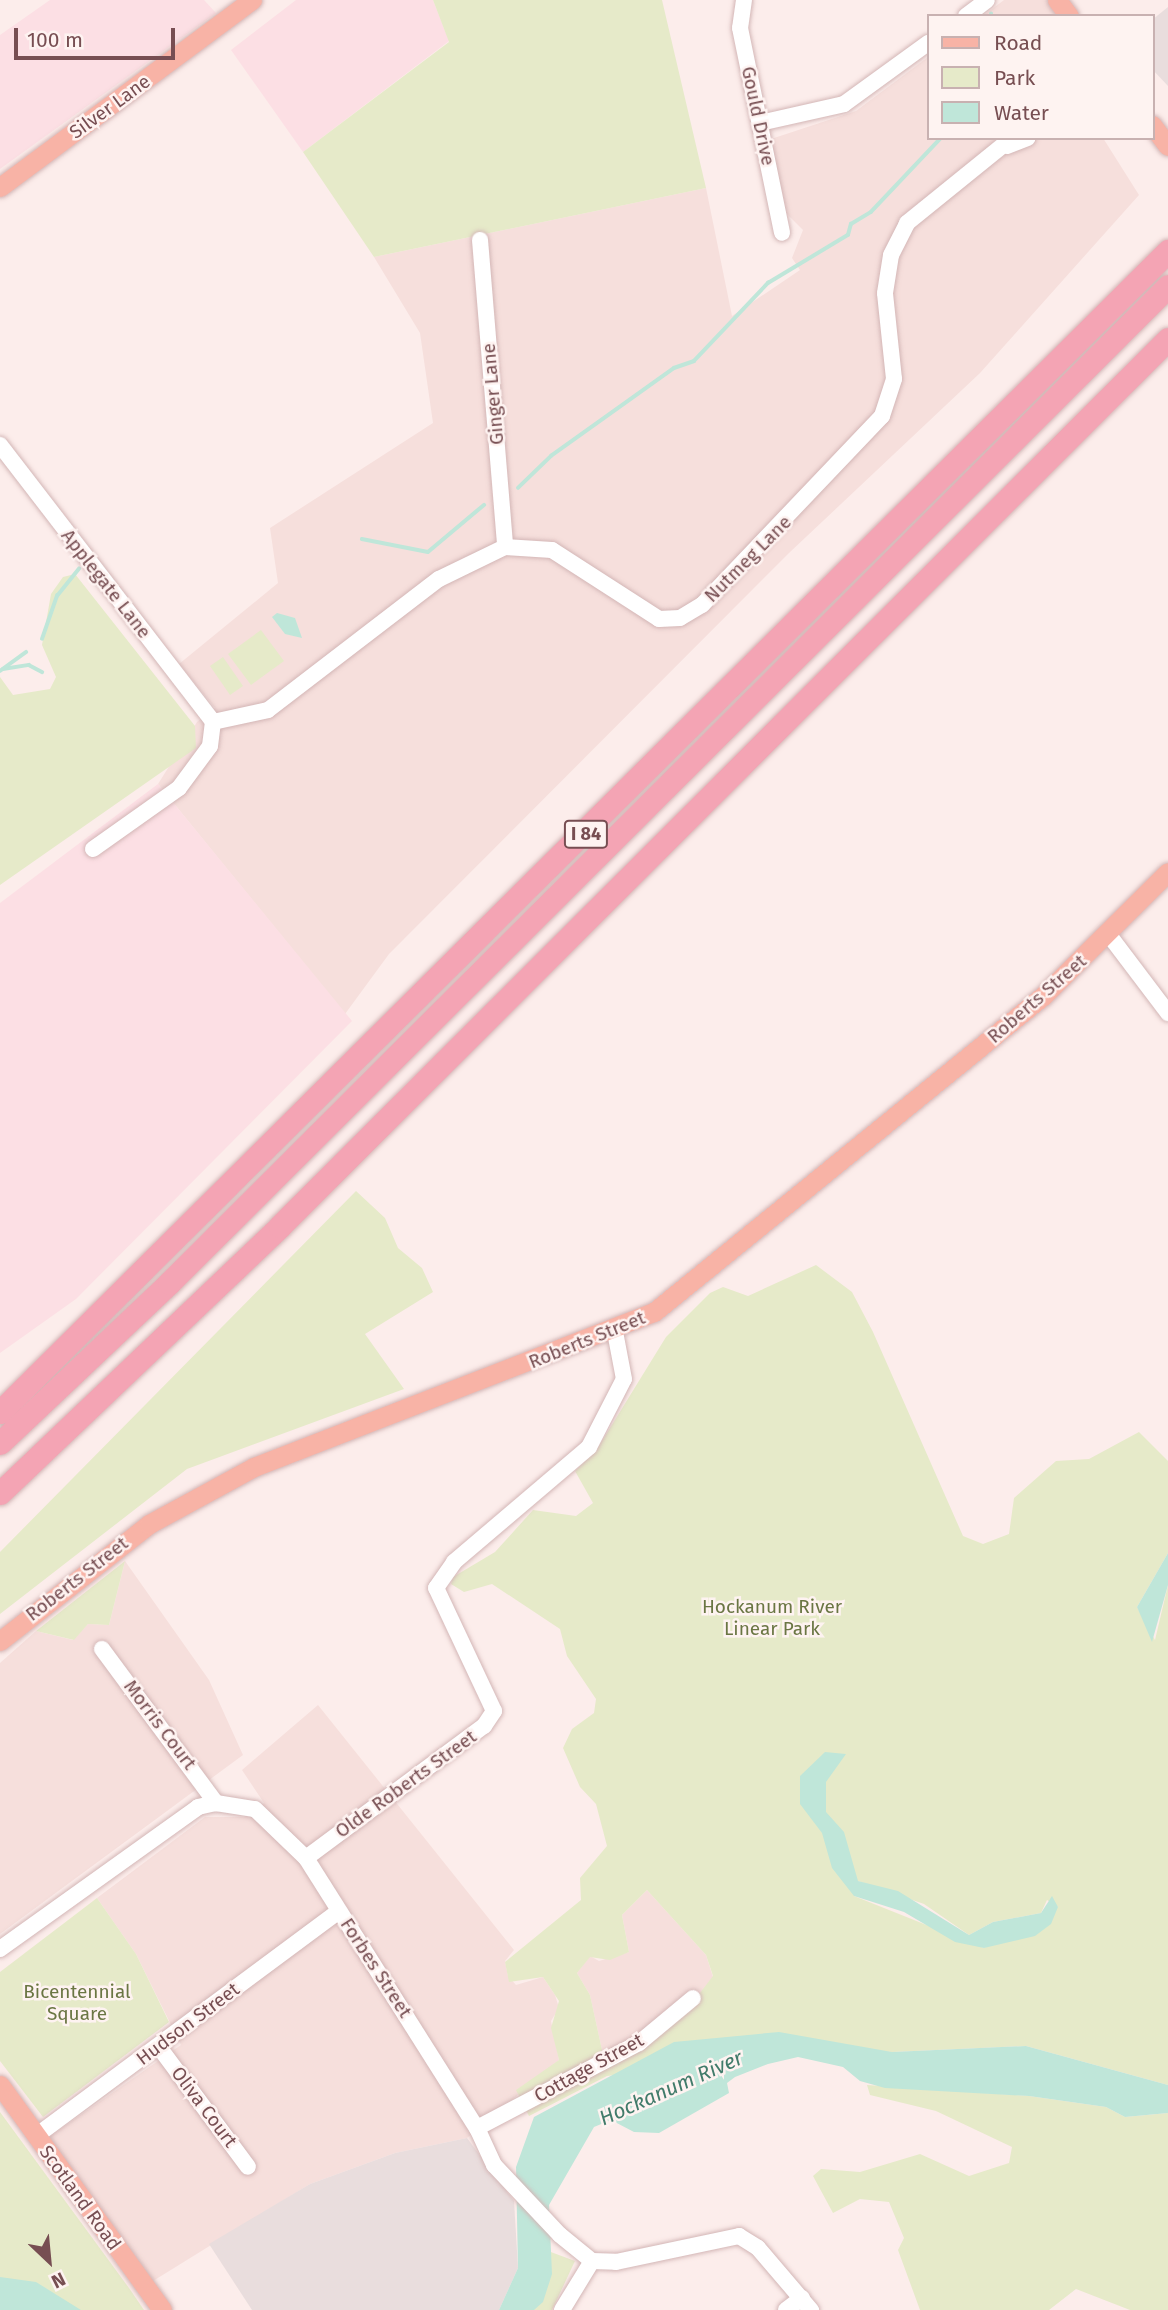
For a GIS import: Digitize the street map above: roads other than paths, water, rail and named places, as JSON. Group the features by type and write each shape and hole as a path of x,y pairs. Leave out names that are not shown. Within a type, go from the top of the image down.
{"highway":[{"name":"I 84","path":"0,1412 1168,251"},
{"path":"0,1443 170,1283 1168,286"},
{"path":"0,1458 200,1269 1168,302"},
{"path":"0,1493 280,1226 1168,339"}],"main road":[{"name":"Silver Lane","path":"0,187 252,0"},
{"path":"1154,128 1168,146"},
{"name":"Roberts Street","path":"0,1641 139,1531 254,1467 615,1332 654,1312 720,1261 1109,935 1168,872"},
{"name":"Scotland Road","path":"0,2085 162,2310"}],"street":[{"name":"Gould Drive","path":"744,0 740,28 782,233"},
{"path":"969,14 987,0"},
{"path":"760,123 844,104 926,44"},
{"name":"Nutmeg Lane","path":"213,722 268,710 439,579 505,547 552,550 659,619 680,618 702,605 883,416 894,379 885,293 891,255 907,223 931,200 1010,142"},
{"name":"Ginger Lane","path":"480,240 505,547"},
{"name":"Applegate Lane","path":"0,445 213,722"},
{"path":"93,849 185,781 210,746 213,722"},
{"path":"1109,935 1168,1013"},
{"name":"Olde Roberts Street","path":"306,1858 484,1727 494,1711 436,1588 454,1562 589,1447 624,1379 615,1332"},
{"name":"Morris Court","path":"102,1649 216,1803"},
{"path":"0,1949 174,1822 216,1803"},
{"name":"Forbes Street","path":"216,1803 255,1809 306,1858 514,2189 554,2229 592,2261"},
{"name":"Hudson Street","path":"36,2136 339,1911"},
{"name":"Cottage Street","path":"477,2128 639,2043 693,1998"},
{"name":"Oliva Court","path":"159,2047 248,2167"},
{"path":"562,2310 592,2261 616,2262 724,2234 758,2248 806,2304 786,2310"}],"water":[{"path":"277,613 295,618 302,638 285,634 272,617"},
{"path":"1168,1553 1168,1585 1152,1642 1137,1607"},
{"path":"825,1752 846,1754 826,1782 826,1812 844,1832 858,1881 898,1891 969,1935 993,1922 1041,1913 1052,1896 1058,1907 1051,1924 1035,1936 984,1948 955,1942 904,1912 854,1896 832,1868 822,1833 800,1804 800,1776"},
{"name":"Hockanum River","path":"779,2032 892,2052 1026,2046 1168,2085 1168,2113 1125,2117 1106,2107 1029,2096 885,2088 860,2081 843,2067 798,2057 768,2064 735,2077 727,2083 729,2093 659,2133 634,2132 611,2120 594,2127 549,2205 552,2274 543,2302 534,2310 499,2310 518,2268 516,2167 534,2117 674,2042"},
{"path":"0,2277 36,2282 81,2310 0,2310"}],"waterway":[{"path":"518,488 551,456 674,368 694,361 768,283 848,235 851,224 871,212 939,140"},
{"path":"362,539 428,552 484,505"},
{"path":"42,639 57,596 79,569"},
{"path":"0,671 26,652"},
{"path":"3,669 29,665 42,672"}],"park label":[{"name":"Hockanum River Linear Park","path":"772,1618"},
{"name":"Bicentennial Square","path":"77,2003"}]}
